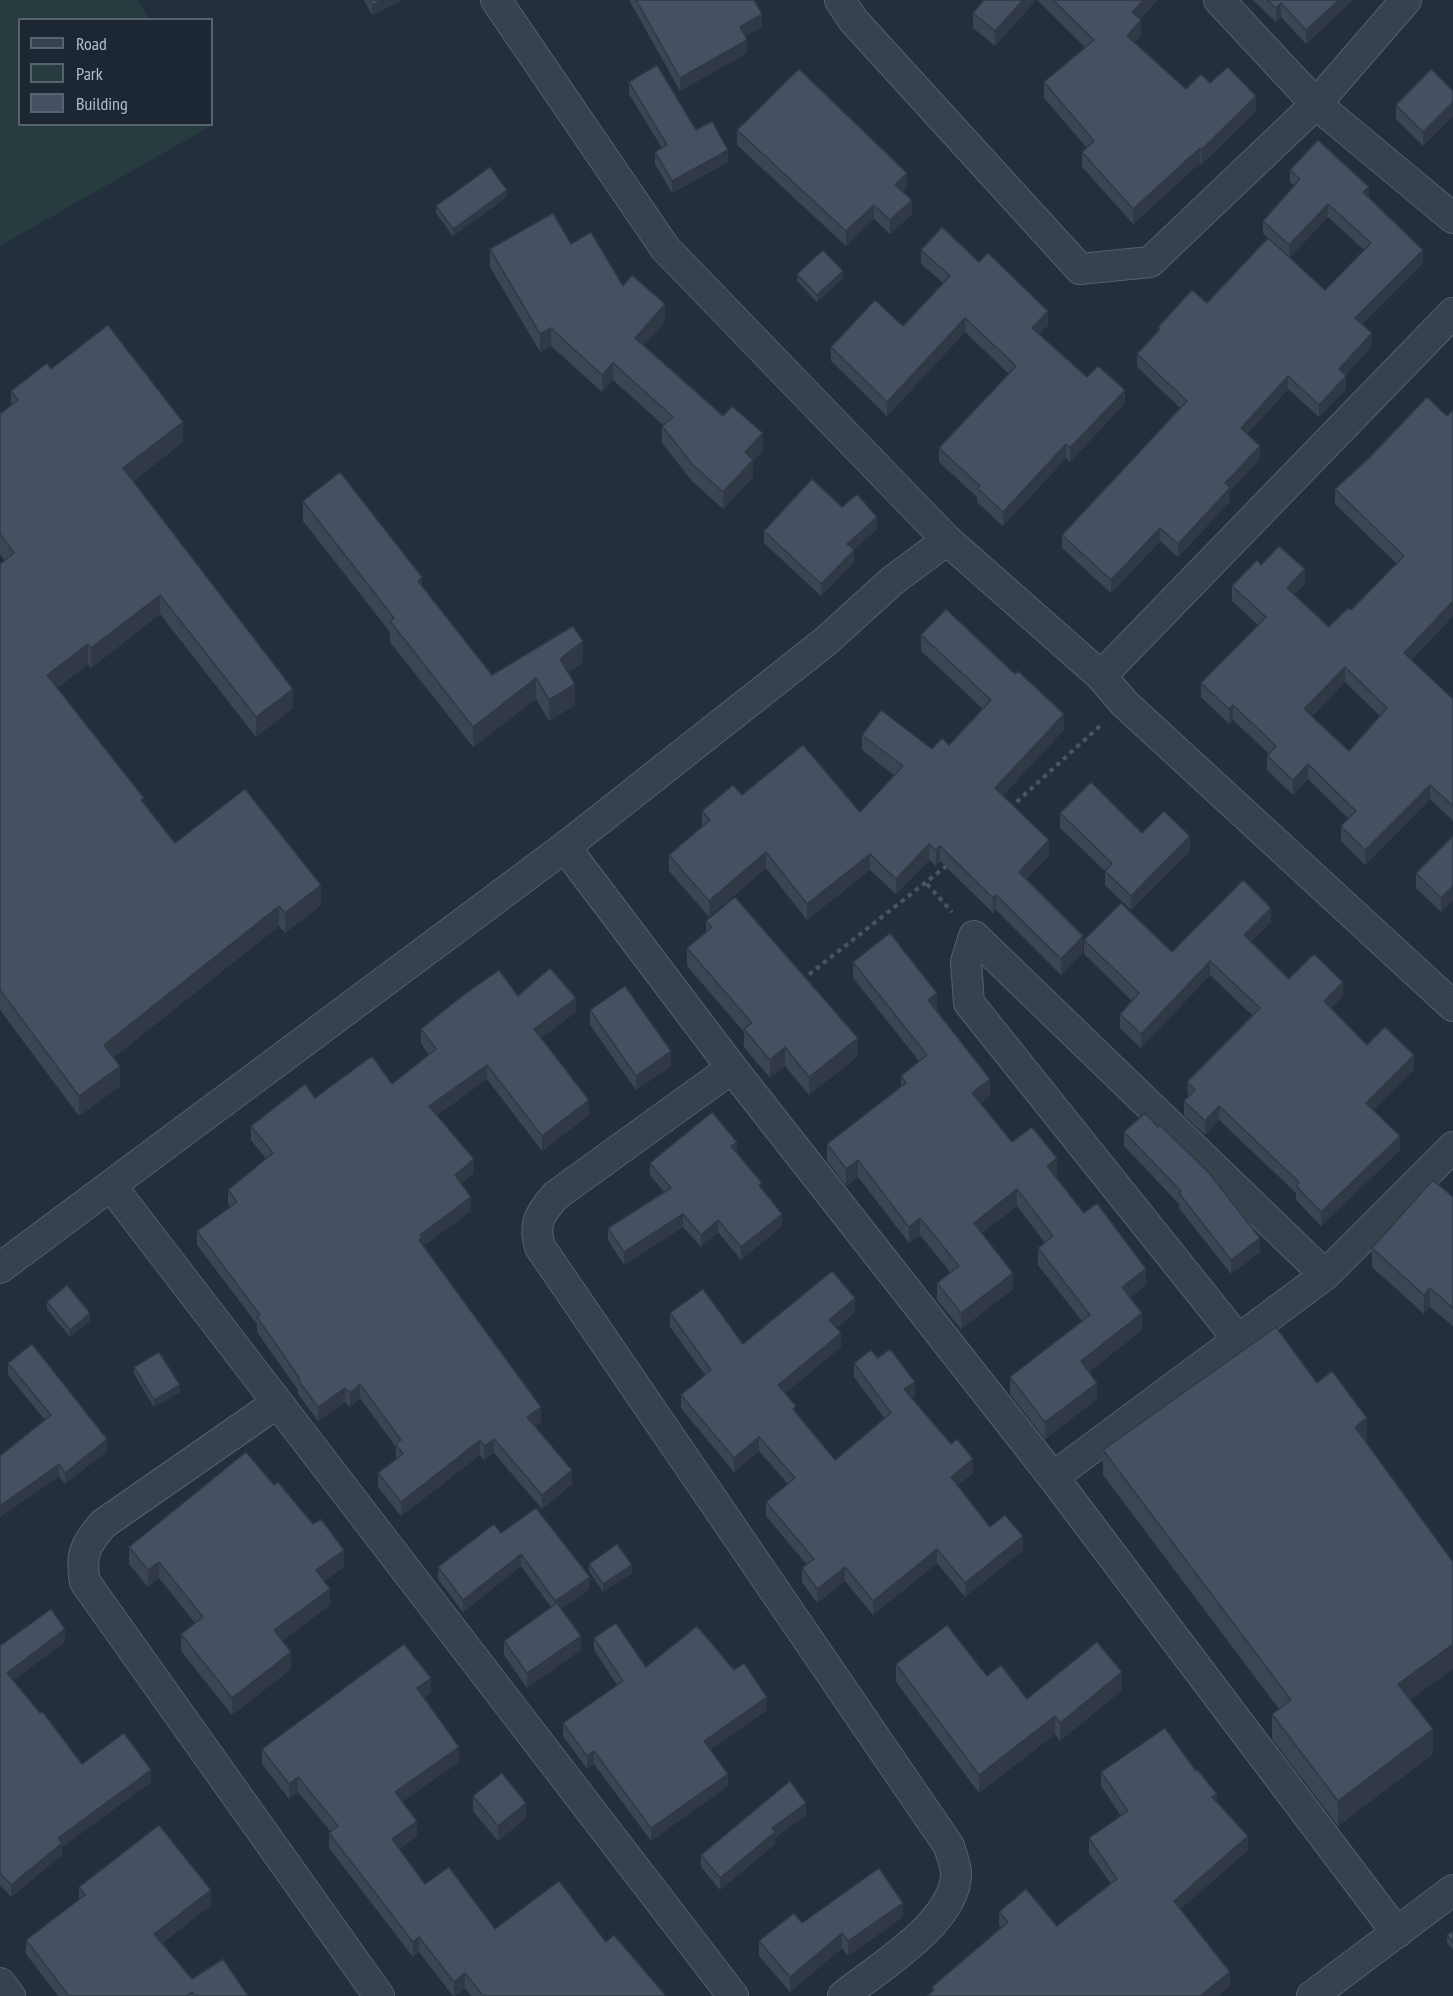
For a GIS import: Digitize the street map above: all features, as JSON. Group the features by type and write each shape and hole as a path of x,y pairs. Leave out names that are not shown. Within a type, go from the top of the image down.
{"street":[{"path":"496,0 665,248 947,540 1101,676 1124,703 1453,1006"},
{"path":"840,0 853,20 1080,269 1150,262 1316,104 1406,0"},
{"path":"1219,0 1316,104 1453,218"},
{"path":"1101,676 1453,313"},
{"path":"0,1268 112,1187 565,847 825,641 892,581 947,540"},
{"path":"565,847 732,1068 1053,1477 1397,1933"},
{"path":"1236,1338 969,1003 966,962 974,936 1325,1275"},
{"path":"732,1068 555,1197 542,1212 536,1232 540,1247 949,1846 957,1872 953,1896 935,1924 843,1996"},
{"path":"1053,1477 1236,1338 1325,1275 1453,1147"},
{"path":"112,1187 733,1996"},
{"path":"276,1403 103,1524 88,1542 81,1562 85,1582 379,1996"},
{"path":"1312,1996 1453,1890"},
{"path":"0,1983 10,1996"}],"path":[{"path":"1004,813 1124,703"},
{"path":"799,983 927,884 952,861"},
{"path":"927,884 974,936"}],"green space":[{"path":"0,0 138,0 148,18 18,18 18,126 211,126 0,246"}],"building":[{"path":"369,0 382,0 372,5"},
{"path":"636,0 754,0 762,14 740,27 747,40 680,78"},
{"path":"984,0 1023,0 995,31 973,13"},
{"path":"1053,0 1144,0 1132,12 1141,20 1127,36 1186,89 1201,74 1210,83 1228,67 1256,96 1201,150 1200,148 1133,209 1082,152 1094,141 1044,82 1094,40"},
{"path":"1267,0 1339,0 1306,30 1281,3 1276,8"},
{"path":"657,65 696,130 712,121 728,150 672,181 655,152 667,145 629,82"},
{"path":"799,69 907,173 895,185 912,200 890,220 874,205 846,231 737,130"},
{"path":"1431,69 1453,91 1453,102 1423,132 1396,105"},
{"path":"1318,140 1369,187 1363,192 1423,250 1355,318 1372,333 1339,369 1346,376 1319,405 1288,376 1241,428 1260,446 1225,483 1230,488 1178,544 1160,528 1111,580 1062,535 1187,401 1137,354 1192,290 1207,303 1268,238 1325,290 1371,243 1328,204 1289,245 1263,221 1300,179 1290,170"},
{"path":"490,167 507,190 453,229 436,206"},
{"path":"553,213 571,244 591,232 623,286 632,275 665,304 635,338 723,416 732,406 763,433 745,452 753,460 723,492 692,464 662,426 673,417 613,363 602,375 551,328 540,334 490,249"},
{"path":"942,227 979,262 988,253 1048,311 1032,328 1087,377 1098,366 1125,390 1070,448 1066,444 1003,512 977,488 980,486 939,448 1016,366 965,318 887,402 831,347 875,300 903,326 950,276 921,250"},
{"path":"823,250 843,271 817,295 797,274"},
{"path":"108,325 183,422 123,468 293,689 256,717 160,595 91,648 88,644 47,675 144,798 141,800 175,843 245,789 321,885 285,913 279,906 104,1045 120,1066 79,1096 0,990 0,564 14,553 0,534 0,414 18,400 11,391 47,363 51,369"},
{"path":"1427,397 1447,416 1453,410 1453,601 1404,653 1453,699 1453,806 1430,785 1365,850 1341,826 1356,811 1308,764 1293,780 1267,756 1276,746 1233,705 1229,709 1201,683 1266,617 1232,586 1257,560 1261,565 1279,546 1305,569 1287,588 1329,627 1348,608 1351,610 1404,556 1335,489 1369,458","holes":["1345,667 1387,708 1349,751 1304,709"]},
{"path":"340,472 422,577 418,581 492,675 573,626 583,641 560,659 575,684 549,700 536,678 473,727 390,621 394,618 303,501"},
{"path":"812,479 842,507 857,494 877,517 847,544 854,550 821,584 764,531"},
{"path":"946,609 1015,674 1018,671 1064,714 995,788 1049,840 1019,872 1083,936 1061,959 996,895 993,898 940,846 936,850 929,844 896,879 870,854 807,904 766,852 709,901 669,855 710,820 702,811 733,785 742,795 803,745 860,812 903,766 862,735 881,710 932,749 942,738 949,745 991,700 921,635"},
{"path":"1091,782 1142,833 1164,811 1190,836 1131,896 1105,871 1112,863 1060,813"},
{"path":"1453,836 1453,886 1441,898 1416,873"},
{"path":"1243,880 1271,908 1244,935 1289,979 1314,954 1343,982 1324,1001 1367,1045 1385,1027 1414,1055 1366,1103 1400,1136 1321,1212 1296,1186 1299,1182 1219,1106 1205,1121 1184,1101 1195,1090 1187,1082 1260,1008 1210,961 1141,1034 1120,1014 1139,993 1084,940 1121,903 1172,952"},
{"path":"735,897 858,1038 809,1077 785,1047 770,1060 744,1029 752,1023 687,948 712,927 706,921"},
{"path":"890,933 937,993 928,1000 990,1079 972,1093 1012,1142 1032,1127 1057,1158 1047,1166 1084,1213 1097,1203 1146,1269 1122,1287 1142,1313 1081,1361 1097,1383 1045,1422 1010,1377 1090,1315 1038,1248 1053,1236 1017,1189 974,1223 1013,1273 961,1313 937,1283 959,1266 920,1218 909,1227 858,1160 846,1169 827,1144 906,1083 901,1076 927,1055 853,962"},
{"path":"550,968 576,998 534,1029 589,1100 542,1136 487,1065 429,1106 474,1159 455,1175 471,1197 420,1235 422,1238 419,1240 541,1407 527,1417 572,1470 542,1495 494,1439 484,1446 480,1440 401,1502 378,1473 403,1454 396,1444 401,1440 360,1384 350,1393 345,1388 318,1407 257,1317 260,1315 197,1231 237,1202 228,1190 273,1153 251,1126 305,1084 315,1098 372,1056 392,1084 436,1049 421,1029 462,996 499,970 518,996"},
{"path":"625,986 671,1051 636,1076 590,1010"},
{"path":"712,1112 737,1142 731,1146 762,1183 759,1185 782,1214 741,1247 718,1220 701,1235 683,1214 624,1252 608,1228 671,1188 650,1163"},
{"path":"1145,1113 1209,1173 1260,1238 1231,1260 1179,1193 1181,1191 1124,1132"},
{"path":"1433,1180 1453,1197 1453,1308 1430,1288 1424,1295 1372,1248"},
{"path":"832,1271 855,1298 829,1320 841,1333 778,1385 796,1406 793,1409 835,1460 891,1413 854,1363 871,1350 878,1358 890,1349 915,1382 904,1389 951,1444 957,1439 973,1459 951,1477 990,1527 1005,1515 1023,1536 965,1583 937,1549 873,1601 845,1567 817,1589 802,1568 814,1559 766,1502 795,1478 759,1437 734,1458 681,1395 711,1370 670,1313 703,1289 743,1344"},
{"path":"67,1285 90,1313 70,1330 47,1302"},
{"path":"1276,1327 1317,1383 1332,1371 1367,1418 1355,1427 1453,1562 1453,1644 1398,1684 1433,1729 1338,1801 1272,1714 1291,1700 1103,1450"},
{"path":"32,1344 107,1439 65,1473 59,1464 0,1506 0,1456 51,1415 8,1363"},
{"path":"159,1352 180,1385 154,1400 134,1367"},
{"path":"246,1452 274,1485 278,1482 313,1524 321,1519 344,1550 316,1570 330,1589 274,1630 291,1652 232,1698 181,1634 203,1617 159,1562 148,1570 129,1547"},
{"path":"536,1508 590,1577 555,1601 521,1554 463,1600 438,1567 494,1524 501,1533"},
{"path":"617,1544 632,1565 603,1584 589,1564"},
{"path":"557,1603 581,1636 527,1673 504,1641"},
{"path":"51,1609 65,1629 7,1673 40,1713 42,1711 82,1764 124,1733 151,1770 58,1838 62,1843 11,1885 0,1873 0,1646"},
{"path":"616,1623 646,1667 697,1626 734,1670 744,1663 767,1697 704,1741 728,1774 651,1828 594,1751 587,1756 563,1723 623,1681 594,1638"},
{"path":"947,1625 987,1676 1001,1665 1027,1699 1097,1642 1122,1672 1060,1723 1055,1716 979,1775 896,1664"},
{"path":"404,1644 431,1678 417,1688 459,1747 395,1792 417,1821 392,1839 425,1884 449,1867 495,1929 559,1881 606,1942 614,1935 666,1996 483,1996 465,1973 454,1982 419,1937 413,1942 329,1833 338,1826 298,1777 289,1784 262,1749"},
{"path":"1165,1728 1196,1771 1197,1769 1217,1794 1212,1797 1248,1836 1174,1901 1230,1972 1200,1996 927,1996 934,1990 932,1987 1008,1922 999,1912 1026,1889 1057,1926 1117,1879 1089,1838 1128,1811 1101,1772"},
{"path":"502,1773 526,1803 498,1826 473,1796"},
{"path":"790,1781 806,1803 772,1828 775,1832 720,1878 701,1855"},
{"path":"159,1825 211,1890 154,1934 192,1979 223,1959 248,1996 195,1996 192,1992 187,1996 69,1996 26,1940 85,1895 79,1887"},
{"path":"879,1868 903,1903 848,1941 842,1933 790,1977 759,1941 794,1913 802,1923"},
{"path":"1453,1931 1453,1943 1447,1935"}]}
